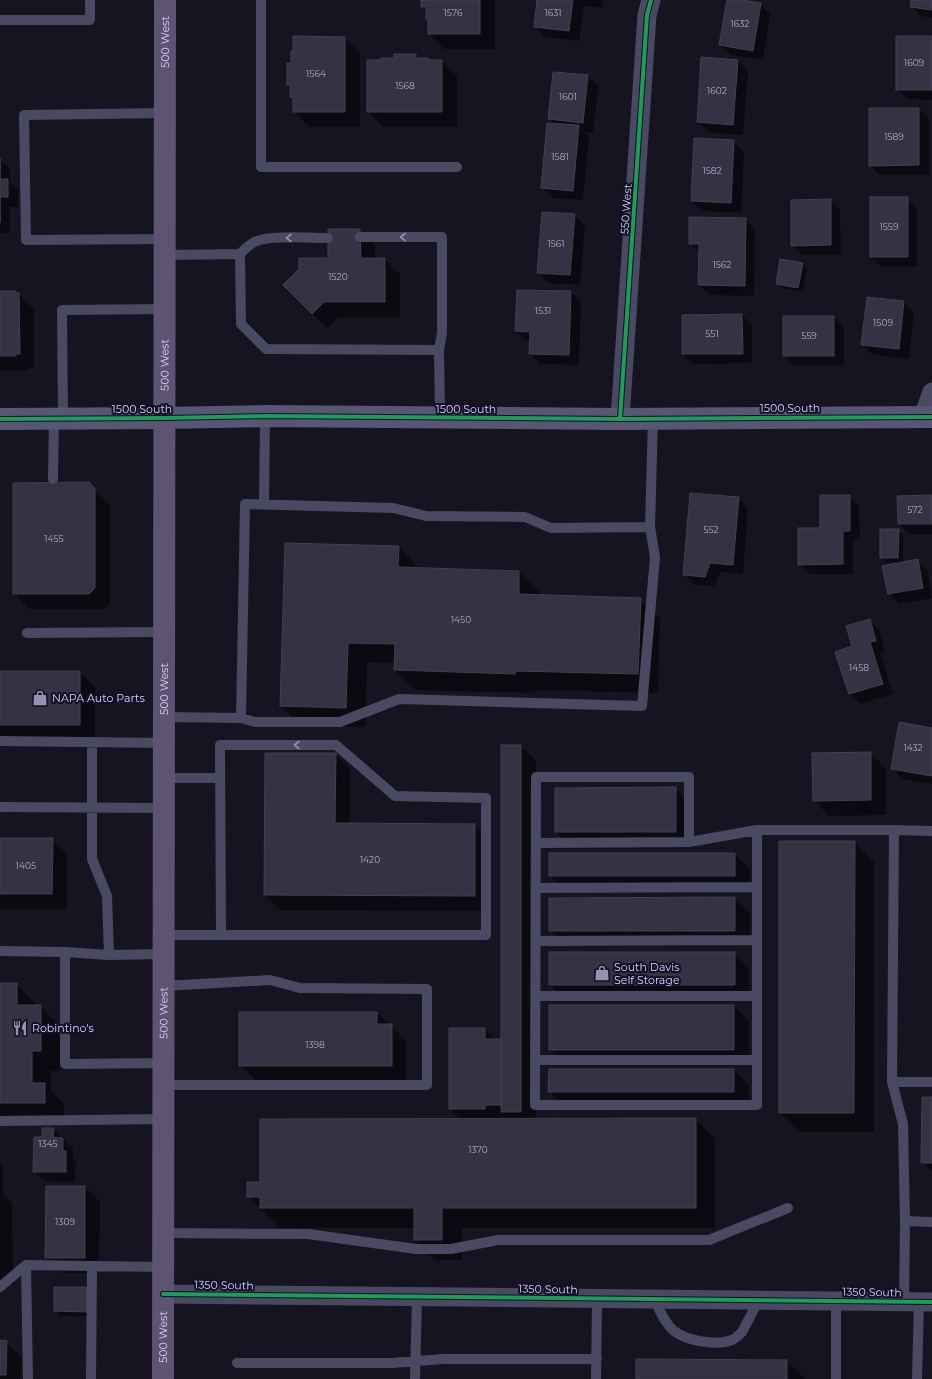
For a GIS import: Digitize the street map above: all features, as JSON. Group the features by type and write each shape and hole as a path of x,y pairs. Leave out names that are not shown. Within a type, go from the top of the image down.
{"main road":[{"name":"500 West","path":"163,1379 165,0"}],"street":[{"name":"550 West","path":"620,419 647,15 651,0"},
{"path":"928,417 932,392"},
{"name":"1500 South","path":"0,419 265,416 620,419 928,417"},
{"name":"1350 South","path":"163,1294 918,1302"}],"lane":[{"path":"3,20 90,20 90,0"},
{"path":"261,0 261,167 457,167"},
{"path":"165,113 24,115 26,240 165,247 240,254"},
{"path":"360,237 442,237 442,333 439,350 440,418"},
{"path":"328,238 269,238 257,240 248,245 240,254 241,324 266,349 439,350"},
{"path":"53,480 58,419 62,310 165,309"},
{"path":"264,504 265,416"},
{"path":"164,716 241,718 255,722 340,722 399,700 642,706 654,557 650,527 653,418"},
{"path":"241,718 245,504 393,508 426,516 525,517 551,528 650,527"},
{"path":"27,633 164,632"},
{"path":"0,742 164,743"},
{"path":"92,742 92,859 107,896 109,955"},
{"path":"0,951 65,952 109,955 220,935 486,935 486,798 395,796 336,745 220,745 220,935"},
{"path":"689,842 689,777 536,777 535,1105 757,1105 757,830"},
{"path":"164,778 220,778"},
{"path":"0,807 164,808"},
{"path":"536,843 689,842 757,830 932,831"},
{"path":"894,830 892,1082 903,1124 905,1221 918,1302 917,1379"},
{"path":"536,888 757,887"},
{"path":"536,941 757,940"},
{"path":"65,952 65,1064 164,1063"},
{"path":"164,986 270,980 300,988 427,989 427,1084 164,1085"},
{"path":"536,996 757,996"},
{"path":"535,1060 757,1060"},
{"path":"892,1082 932,1082"},
{"path":"0,1121 163,1119"},
{"path":"163,1233 308,1234 416,1249 451,1249 498,1240 710,1240 788,1208"},
{"path":"905,1221 932,1222"},
{"path":"0,1287 26,1265 163,1266"},
{"path":"26,1265 28,1379"},
{"path":"91,1379 92,1266"},
{"path":"415,1379 417,1297"},
{"path":"596,1379 597,1299"},
{"path":"654,1299 667,1324 674,1331 689,1338 707,1342 728,1341 738,1336 742,1332 759,1300"},
{"path":"836,1301 836,1379"},
{"path":"237,1363 392,1364 443,1359 596,1359"}],"building":[{"path":"421,0 480,0 480,34 428,34 426,7 421,7"},
{"path":"537,0 573,0 569,31 534,27"},
{"path":"727,0 742,0 761,3 753,51 719,45"},
{"path":"911,0 932,0 932,10 910,7"},
{"path":"293,36 345,37 345,112 293,112 293,97 290,97 290,85 287,85 287,63 291,63"},
{"path":"896,36 932,36 932,90 896,90"},
{"path":"394,54 416,54 416,58 442,60 442,112 367,112 367,60 394,58"},
{"path":"701,57 738,60 733,125 697,122"},
{"path":"553,72 588,75 583,123 548,119"},
{"path":"869,108 919,108 919,165 869,166"},
{"path":"547,123 579,125 573,191 541,188"},
{"path":"694,138 734,140 731,203 691,201"},
{"path":"0,179 8,179 8,197 0,197"},
{"path":"870,197 908,197 908,257 870,257"},
{"path":"831,199 831,245 791,246 791,200"},
{"path":"542,212 575,214 570,275 537,273"},
{"path":"689,217 746,218 745,286 698,285 699,244 689,244"},
{"path":"328,229 360,229 361,258 385,258 385,302 324,302 312,314 283,285 299,269 299,258 328,258"},
{"path":"780,259 803,263 798,288 776,284"},
{"path":"517,290 571,291 569,355 529,354 530,332 515,331"},
{"path":"0,291 15,291 15,293 19,293 20,354 16,354 16,356 0,356"},
{"path":"867,297 904,301 899,349 861,345"},
{"path":"742,314 743,354 682,354 682,315"},
{"path":"783,316 834,316 834,356 783,356"},
{"path":"89,482 95,489 95,588 89,594 13,594 13,483"},
{"path":"690,493 739,497 733,565 710,563 705,577 683,575"},
{"path":"820,495 850,495 850,531 843,531 843,564 798,565 798,528 820,528"},
{"path":"932,495 932,524 898,524 897,496"},
{"path":"880,529 899,529 898,558 880,558"},
{"path":"285,543 399,546 398,567 519,571 519,594 641,598 638,674 516,671 515,674 394,670 395,644 348,643 346,708 280,706"},
{"path":"918,559 923,588 888,594 882,566"},
{"path":"870,619 876,641 870,642 883,684 849,694 835,652 852,646 846,626"},
{"name":"NAPA Auto Parts","path":"0,671 80,671 80,725 0,725"},
{"path":"899,722 932,728 932,776 891,769"},
{"path":"501,745 521,745 521,1112 501,1112"},
{"path":"871,752 871,800 813,801 812,753"},
{"path":"265,753 336,753 335,823 475,824 475,896 264,895"},
{"path":"676,787 676,832 555,832 555,788"},
{"path":"0,838 53,838 52,894 0,894"},
{"path":"779,841 855,841 854,1113 779,1113"},
{"path":"549,853 735,853 735,876 549,876"},
{"path":"735,897 735,931 549,931 549,898"},
{"path":"549,952 735,952 735,985 549,985"},
{"name":"Robintino's","path":"0,983 17,983 17,1005 41,1005 41,1051 32,1051 32,1083 45,1083 45,1103 0,1103"},
{"path":"549,1005 734,1005 734,1050 549,1050"},
{"path":"239,1012 377,1012 377,1024 392,1024 392,1066 239,1066"},
{"path":"449,1028 485,1028 485,1039 501,1039 501,1105 485,1105 485,1109 449,1109"},
{"path":"549,1069 734,1069 734,1092 548,1092"},
{"path":"922,1097 932,1097 932,1163 921,1163"},
{"path":"696,1118 696,1208 442,1208 442,1240 414,1240 414,1208 260,1208 260,1197 247,1197 247,1182 260,1182 260,1119"},
{"path":"42,1128 54,1128 53,1137 63,1138 63,1151 66,1151 66,1172 33,1172 34,1137 42,1137"},
{"path":"46,1186 85,1186 85,1258 45,1258"},
{"path":"54,1287 87,1287 87,1312 54,1311"},
{"path":"0,1340 7,1341 6,1375 0,1375"},
{"path":"636,1359 787,1360 787,1379 636,1379"}],"cycle path":[{"path":"620,419 647,15 651,0"},
{"path":"0,419 265,416 620,419 932,417"},
{"path":"163,1294 932,1302"}],"place":[{"name":"NAPA Auto Parts","path":"40,698"},
{"name":"South Davis Self Storage","path":"602,973"},
{"name":"Robintino's","path":"20,1028"}]}
